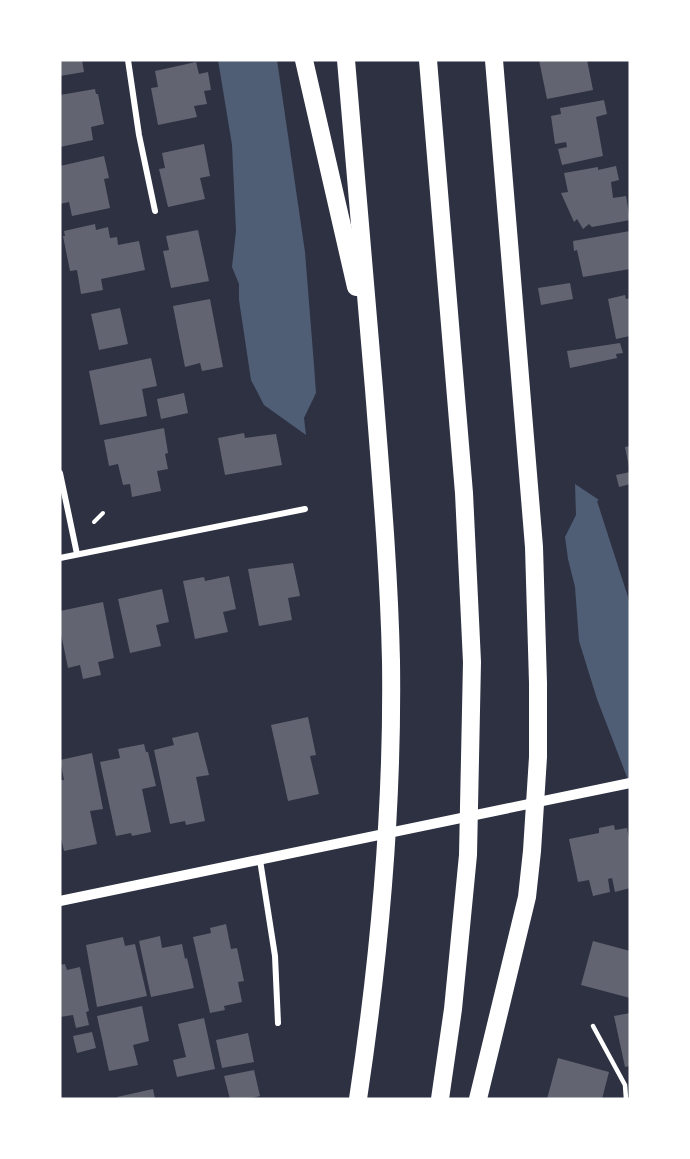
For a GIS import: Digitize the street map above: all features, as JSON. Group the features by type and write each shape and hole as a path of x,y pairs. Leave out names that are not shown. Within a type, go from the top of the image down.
{"highway":[{"path":"304,60 371,353"},
{"path":"346,60 388,575 389,810 382,912 371,1012 358,1099"},
{"path":"428,60 470,589 470,814 465,895 453,1009 440,1099"},
{"path":"478,1099 527,897 538,757 534,547 494,60"}],"street":[{"path":"128,60 139,135 156,211"},
{"path":"60,472 77,554"},
{"path":"60,558 305,509"},
{"path":"60,901 628,783"},
{"path":"260,860 275,956 278,1023"}],"lane":[{"path":"593,1026 625,1085 626,1099"}],"path":[{"path":"94,522 103,513"}],"water":[{"path":"218,60 277,60 305,252 314,365 316,393 304,418 306,435 264,405 251,380 239,300 239,284 232,267 236,231 232,145"},
{"path":"575,484 599,500 597,501 628,597 630,608 630,785 597,699 579,641 575,587 565,537 576,515"}],"building":[{"path":"60,60 82,60 84,72 60,76"},
{"path":"539,60 587,60 593,90 547,99"},
{"path":"196,62 199,74 208,72 211,90 204,91 207,104 194,106 197,117 158,125 151,88 158,87 155,71"},
{"path":"95,89 104,124 91,127 93,140 60,147 60,95"},
{"path":"604,100 607,114 596,117 603,156 562,165 558,149 567,147 566,142 555,144 551,116 561,114 560,108"},
{"path":"204,144 210,176 200,178 205,199 168,207 159,169 165,168 162,153"},
{"path":"104,156 109,178 104,179 110,208 72,216 69,202 60,204 60,166"},
{"path":"616,166 619,180 611,182 613,198 626,196 630,220 592,227 589,224 583,229 577,219 574,222 561,193 568,192 564,173"},
{"path":"95,224 96,230 108,227 110,238 117,237 118,245 139,241 145,270 101,279 103,290 81,294 77,270 70,271 64,231"},
{"path":"198,230 209,281 171,288 163,251 169,250 166,236"},
{"path":"630,231 630,269 583,277 573,241"},
{"path":"570,283 573,299 541,305 538,288"},
{"path":"625,295 626,299 630,298 630,336 616,339 608,299"},
{"path":"210,299 223,367 202,371 200,363 185,367 173,306"},
{"path":"120,308 128,344 99,350 91,314"},
{"path":"620,343 623,353 616,354 617,358 570,368 567,351"},
{"path":"151,358 157,386 142,389 147,416 100,425 89,371"},
{"path":"184,393 188,413 161,419 157,399"},
{"path":"164,428 168,469 157,471 161,491 132,497 130,484 123,485 118,464 109,466 104,440"},
{"path":"244,433 245,438 276,434 282,465 225,475 218,438"},
{"path":"630,446 630,467 629,467 625,447"},
{"path":"630,472 630,484 619,487 616,475"},
{"path":"293,563 300,596 288,598 292,620 259,626 248,569"},
{"path":"229,576 236,609 223,612 228,632 195,639 183,581 204,577 205,581"},
{"path":"162,589 169,622 156,625 161,646 130,653 118,599"},
{"path":"103,602 114,658 98,662 101,675 83,679 80,665 68,668 60,629 60,611"},
{"path":"308,717 316,755 310,756 319,794 288,801 271,725"},
{"path":"198,732 209,775 196,777 205,821 186,825 185,821 170,824 154,750 174,745 172,738"},
{"path":"144,744 156,786 142,789 151,832 132,836 131,833 116,836 100,762 120,758 118,749"},
{"path":"92,753 103,809 90,811 97,844 64,851 60,834 60,780 64,780 60,760"},
{"path":"614,825 615,830 627,828 630,843 630,888 615,892 612,878 608,879 610,892 593,896 589,880 578,882 569,839 599,833 599,828"},
{"path":"226,924 231,949 237,948 244,981 238,982 242,1002 224,1006 225,1010 210,1013 193,937 211,933 210,928"},
{"path":"160,936 162,948 182,944 194,988 151,997 139,941"},
{"path":"123,937 125,946 135,944 147,996 97,1007 86,945"},
{"path":"593,941 630,951 630,998 581,985"},
{"path":"65,964 67,970 80,967 89,1011 86,1012 89,1025 76,1028 73,1015 60,1017 60,965"},
{"path":"142,1006 149,1041 133,1045 138,1065 109,1071 97,1016"},
{"path":"630,1013 630,1066 625,1067 614,1016"},
{"path":"204,1018 215,1069 177,1077 173,1060 186,1057 178,1024"},
{"path":"92,1032 96,1048 77,1053 73,1036"},
{"path":"248,1033 254,1062 222,1068 216,1040"},
{"path":"558,1058 609,1072 602,1099 547,1099"},
{"path":"254,1070 260,1096 230,1099 224,1076"},
{"path":"153,1089 155,1099 118,1099 117,1097"}]}
